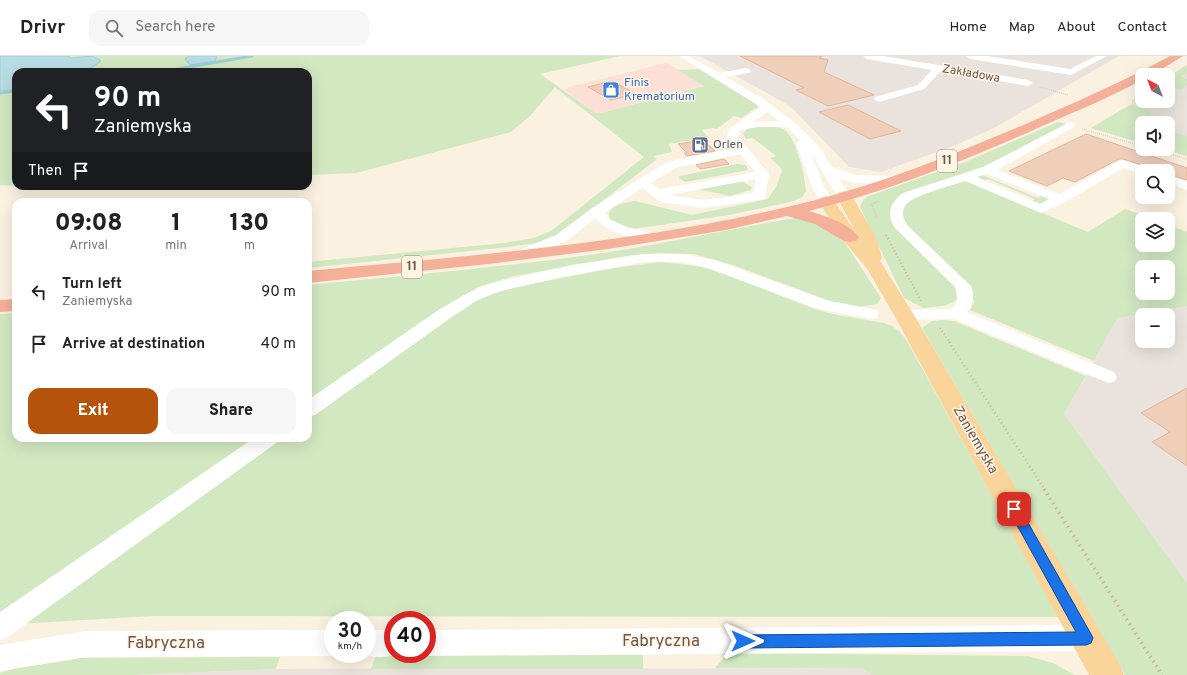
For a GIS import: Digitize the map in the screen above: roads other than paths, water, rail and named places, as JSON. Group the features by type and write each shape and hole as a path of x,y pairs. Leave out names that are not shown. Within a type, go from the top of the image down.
{"highway":[{"name":"11","path":"1156,68 1178,56"},
{"name":"11","path":"312,277 517,256 649,237 786,212 864,190 944,162 1002,139 1135,79"},
{"path":"786,212 807,215 830,224 850,237"},
{"path":"0,306 12,305"}],"main road":[{"name":"Zaniemyska","path":"844,196 867,236 876,268"},
{"name":"Zaniemyska","path":"826,201 850,237 876,268 904,315 1107,675"}],"street":[{"path":"683,56 768,107 794,129 813,146 844,196"},
{"name":"Zakładowa","path":"867,56 1028,83"},
{"path":"970,56 1071,72 1103,56"},
{"path":"950,70 957,61"},
{"path":"1062,61 1082,66"},
{"path":"879,99 921,87 938,68"},
{"path":"718,76 746,71"},
{"path":"763,174 732,137 734,129 768,107"},
{"path":"734,129 758,124 794,129"},
{"path":"956,314 966,301 966,291 963,286 905,233 898,222 896,212 899,203 908,196 987,170 1070,125"},
{"path":"794,129 817,185 826,201"},
{"path":"517,256 561,238 597,211 671,165 743,150"},
{"path":"965,177 1041,209 1123,164 1135,168"},
{"path":"827,169 854,179 891,180"},
{"path":"987,170 1060,199"},
{"path":"642,182 666,198 704,204 759,196 763,174"},
{"path":"658,193 763,174"},
{"path":"1175,182 1187,186"},
{"path":"597,211 606,223 622,230 649,237"},
{"path":"312,407 443,315 470,298 491,288 571,270 645,258 680,258 714,265 821,304 871,314"},
{"path":"904,315 956,314 1108,377"},
{"path":"0,627 262,442"},
{"name":"Fabryczna","path":"436,643 1086,638"},
{"name":"Fabryczna","path":"0,658 87,644 324,643"}],"water":[{"path":"0,56 68,56 71,58 93,56 101,61 91,68 12,68 12,90 0,91"},
{"path":"189,56 217,56 215,61 190,65 185,59"}],"waterway":[{"path":"183,68 252,56"},
{"path":"0,93 12,92"}],"place":[{"name":"Finis Krematorium","path":"611,90"},
{"name":"Orlen","path":"700,145"}]}
